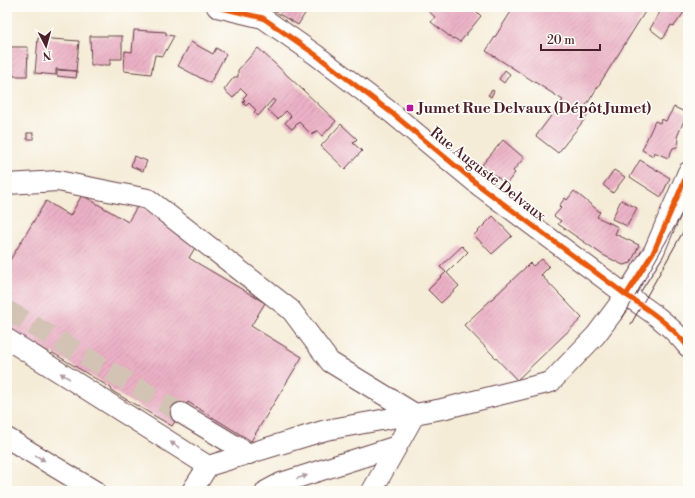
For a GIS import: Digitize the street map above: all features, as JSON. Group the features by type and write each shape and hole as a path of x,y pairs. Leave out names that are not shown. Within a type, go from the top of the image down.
{"street":[{"name":"Rue Auguste Delvaux","path":"217,7 263,18 316,55 393,114 482,187 626,295 648,308 680,337 688,347"},
{"path":"192,491 208,466 326,430 442,409 551,382 596,335 626,295 654,251 688,172"},
{"path":"7,184 58,181 148,199 291,310 330,362 415,414"},
{"path":"7,339 208,466"},
{"path":"181,413 249,454"},
{"path":"372,491 415,414"},
{"path":"7,438 95,491"},
{"path":"266,491 281,483 397,446"}],"building":[{"path":"267,7 309,7 298,25"},
{"path":"424,7 479,7 476,11 481,16 460,42 454,38 453,39 431,22 435,17"},
{"path":"514,7 648,7 582,112 588,115 558,153 536,136 563,100 486,51"},
{"path":"663,7 688,7 674,26 671,25 663,39 650,29"},
{"path":"134,30 166,32 166,35 174,36 163,56 155,55 151,74 124,71 125,51 132,52"},
{"path":"90,36 122,36 122,59 110,59 110,65 91,65"},
{"path":"38,38 79,41 76,71 56,69 56,75 35,73"},
{"path":"191,42 213,54 216,48 226,54 210,83 178,66"},
{"path":"7,47 28,47 27,76 7,76"},
{"path":"258,48 336,121 322,136 317,130 312,135 299,122 292,129 285,123 291,116 286,111 278,119 268,110 275,101 273,99 258,116 254,112 256,110 249,103 246,106 243,102 245,100 243,98 247,94 241,88 233,98 224,90 234,77 238,77 238,70"},
{"path":"57,70 77,71 76,78 57,76"},
{"path":"505,70 510,74 504,83 499,79"},
{"path":"492,90 494,91 491,97 488,95"},
{"path":"674,107 687,113 677,137 679,141 677,147 673,148 668,158 654,152 653,156 642,150 655,121 660,123 661,119 666,121"},
{"path":"341,124 357,139 353,143 362,151 345,169 321,146"},
{"path":"27,133 33,133 33,139 27,139"},
{"path":"503,140 524,158 513,171 515,173 506,184 482,165"},
{"path":"134,156 147,161 143,171 131,166"},
{"path":"640,160 670,178 661,197 630,177"},
{"path":"614,170 625,177 613,193 603,185"},
{"path":"574,191 600,212 597,217 618,227 615,234 639,245 631,263 623,265 603,255 558,224 561,221 554,216 561,208 559,206 565,198 567,200"},
{"path":"82,195 128,222 138,205 199,241 189,258 265,303 251,326 302,357 251,441 188,402 172,426 112,391 111,388 53,353 51,354 7,328 7,265 46,201 70,216"},
{"path":"621,200 637,208 627,226 612,219"},
{"path":"493,216 512,236 492,254 474,235"},
{"path":"462,246 468,252 447,273 459,286 441,303 428,290 446,272 440,267"},
{"path":"542,259 549,267 541,275 582,318 517,380 464,325 530,263 533,266"}],"tunnel":[{"path":"7,310 181,413"}],"tram line":[{"path":"622,319 688,203"},
{"path":"631,324 688,223"}],"cycle path":[{"path":"217,7 263,18 316,55 393,114 481,187 659,318 688,347"},
{"path":"626,295 654,251 688,172"}],"place":[{"name":"Jumet Rue Delvaux (Dépôt Jumet)","path":"410,108"}]}
